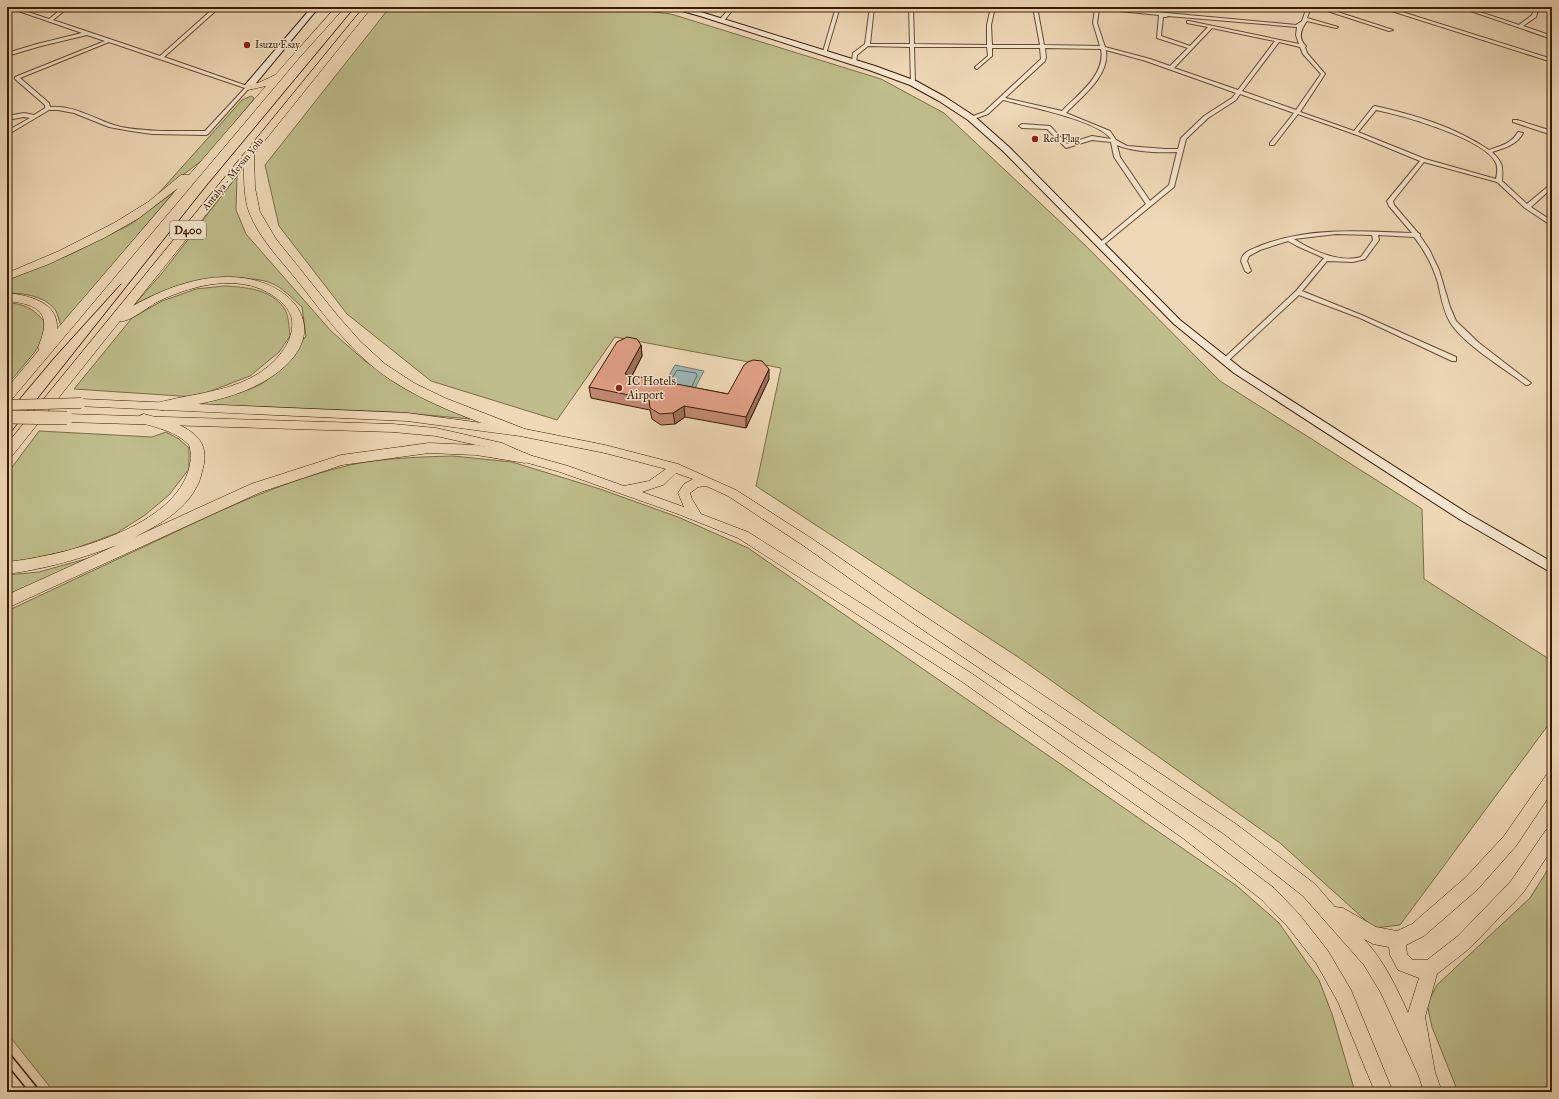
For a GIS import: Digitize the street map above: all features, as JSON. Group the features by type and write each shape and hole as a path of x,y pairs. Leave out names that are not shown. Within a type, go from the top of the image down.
{"highway":[{"path":"296,56 300,45 333,7"},
{"name":"D400","path":"7,396 296,56 341,7"},
{"name":"Antalya - Mersin Yolu","path":"7,453 368,7"},
{"path":"308,83 329,67 379,7"},
{"path":"259,101 248,87 260,85 279,76"},
{"path":"7,277 80,245 132,217 153,203 215,153"},
{"path":"248,154 251,201 258,220 287,260 366,356 395,377 427,395 474,416 520,432"},
{"path":"108,330 134,310 154,300 180,288 208,282 238,281 262,286 290,303 298,315 300,327 296,342 282,362 262,376 241,387 206,399 162,406"},
{"path":"7,297 27,300 37,304 48,315 51,322 51,329 39,358"},
{"path":"7,568 51,562 107,545 138,529 164,513 185,495 197,470 198,450 191,439 175,430 144,419"},
{"path":"7,602 256,488 341,460 429,448 476,450 525,458"}],"main road":[{"path":"7,405 81,404 162,406 407,417 520,432 605,450 674,467 708,481 738,497 809,544 1230,829 1309,890 1370,959 1386,987 1426,1072 1433,1092"},
{"path":"7,417 144,419 393,428 436,432 502,447 525,458 624,490 743,535 966,677 1098,771 1190,834 1268,894 1293,920 1322,957 1345,996 1384,1092"},
{"path":"624,490 648,487 661,482 674,467"},
{"path":"697,517 686,500 684,493 687,488 694,483 708,481"},
{"path":"1325,908 1373,935 1398,940 1418,930 1472,882 1510,841 1552,779"},
{"path":"1398,940 1396,948 1399,959 1405,966 1419,971 1430,969 1464,942 1518,887 1552,835"},
{"path":"1426,1072 1416,1017 1430,969"}],"street":[{"path":"9,7 248,87"},
{"path":"50,20 67,7"},
{"path":"160,57 218,7"},
{"path":"7,133 48,109 66,108 118,128 132,131 206,133 248,87 316,7"},
{"path":"671,7 702,14 824,54 854,62 914,83 942,99 971,118 1006,149 1177,322 1238,371 1380,464 1463,516 1552,568"},
{"path":"720,20 733,7"},
{"path":"824,54 838,7"},
{"path":"867,45 872,7"},
{"path":"911,7 914,83"},
{"path":"977,68 990,56 989,25 993,7"},
{"path":"971,118 986,113 1043,60 1044,57 1035,7"},
{"path":"1086,7 1258,24 1300,25"},
{"path":"1272,144 1298,112 1323,74 1306,53 1298,35 1300,25 1305,19 1309,7"},
{"path":"1317,7 1391,30"},
{"path":"1381,7 1552,61"},
{"path":"1461,7 1552,38"},
{"path":"1519,27 1534,16 1537,7"},
{"path":"1063,113 1095,78 1103,65 1105,56 1094,24 1094,14 1097,8"},
{"path":"1161,15 1277,42 1304,46"},
{"path":"1161,15 1159,37 1191,48"},
{"path":"1305,19 1336,27"},
{"path":"1171,68 1211,27"},
{"path":"7,55 39,45 89,33"},
{"path":"48,109 47,104 17,78 110,40"},
{"path":"1100,245 1172,186 1183,139 1206,117 1234,99 1277,42"},
{"path":"854,62 856,54 867,45 1103,48 1171,68 1298,112 1355,132 1423,160 1499,181 1527,208 1552,224"},
{"path":"1001,98 1063,113 1108,132 1114,141 1117,157 1149,204"},
{"path":"1355,132 1375,108 1404,115 1460,134 1488,152 1498,161 1500,166 1499,181"},
{"path":"7,118 24,115 36,117"},
{"path":"1514,121 1552,133"},
{"path":"1022,126 1048,127 1066,146 1092,138 1114,141 1126,147 1164,151 1181,150"},
{"path":"1488,152 1510,143 1519,137 1520,133"},
{"path":"1423,160 1390,201 1391,206 1418,235 1428,252 1440,280 1453,322 1469,337 1528,383"},
{"path":"1527,208 1552,184"},
{"path":"1248,271 1244,257 1250,252 1267,245 1290,239 1334,232 1418,235"},
{"path":"1225,360 1298,292 1325,260 1331,259 1350,261 1363,258 1376,240 1375,233"},
{"path":"1290,239 1299,245 1331,259"},
{"path":"1298,292 1362,317 1454,359"}],"shaded area":[{"path":"390,7 613,7 671,14 881,79 944,113 1085,245 1220,381 1422,509 1424,579 1552,661 1552,720 1400,925 1374,928 1280,843 1018,657 756,486 781,368 615,337 557,420 431,381 347,314 279,226 265,165"},
{"path":"251,96 254,98 253,100 205,158 157,195 242,100"},
{"path":"237,176 236,210 246,234 331,331 365,361 402,386 470,419 395,412 195,404 253,388 268,380 280,369 306,336 302,307 279,287 259,280 226,278 199,281 174,287 135,304 163,272"},
{"path":"174,192 61,326 56,311 46,302 34,296 7,293 7,280 71,254 131,224"},
{"path":"224,286 249,288 265,293 279,302 287,314 290,336 279,352 250,376 195,397 74,389 132,318 162,301 196,289"},
{"path":"7,303 18,304 36,313 44,321 45,336 34,353 7,385"},
{"path":"39,431 152,437 166,432 179,439 189,448 189,469 169,495 145,515 117,533 71,550 7,564 7,474"},
{"path":"453,456 512,462 600,489 678,517 748,548 1237,886 1279,923 1319,980 1332,1014 1355,1092 54,1092 7,1033 7,611 213,514 303,478 350,465 376,461 401,458"},
{"path":"96,556 7,597 7,575 39,572"},
{"path":"1552,863 1552,1092 1458,1092 1432,1027 1427,1004 1437,985 1530,898"}],"water":[{"path":"675,365 704,371 693,392 663,386"}],"building":[{"path":"627,337 637,339 641,345 625,374 728,394 744,365 748,362 753,360 762,361 769,369 746,417 684,406 673,413 660,414 650,408 649,399 589,387 617,342"}],"tram line":[{"path":"7,437 207,185 355,7"},
{"path":"7,414 54,358 121,284"},
{"path":"7,1050 41,1092"},
{"path":"7,1065 29,1092"},
{"path":"7,1086 12,1092"}],"place":[{"name":"Isuzu Esay","path":"247,45"},
{"name":"Red Flag","path":"1035,139"},
{"name":"IC Hotels Airport","path":"619,388"}]}
